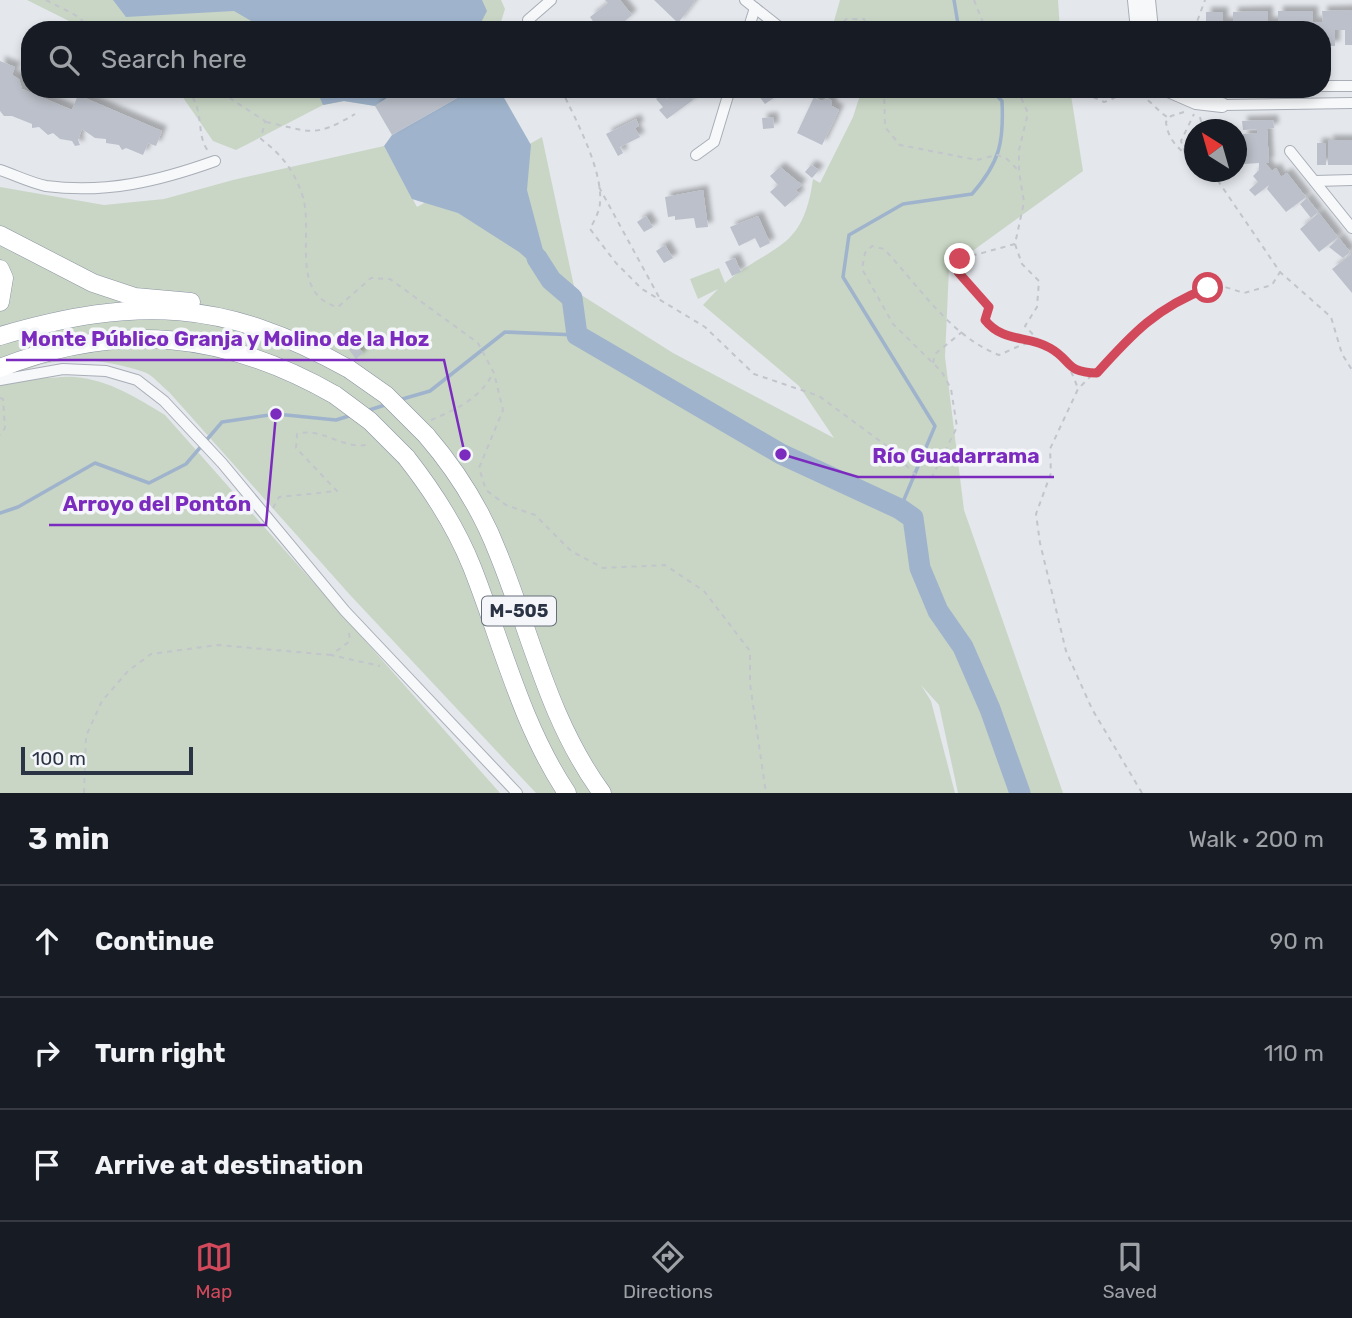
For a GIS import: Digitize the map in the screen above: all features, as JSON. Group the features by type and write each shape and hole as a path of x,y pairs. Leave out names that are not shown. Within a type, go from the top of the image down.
{"highway":[{"name":"M-505","path":"0,235 93,283 135,297 166,298 224,307 271,322 349,369 426,428 478,509 498,553 566,736 602,793"},
{"path":"0,270 4,278 0,302"},
{"name":"M-505","path":"0,336 48,322 137,309 190,312 249,323 301,342"},
{"name":"M-505","path":"0,368 62,348 101,341 152,338 201,343 247,354 300,375 335,395 370,421 406,457 430,488 471,565 514,688 538,742 567,793"}],"street":[{"path":"528,20 551,0"},
{"path":"745,0 772,21"},
{"path":"1135,0 1137,21"},
{"path":"1148,0 1150,21"},
{"path":"751,21 755,8"},
{"path":"1331,86 1352,86"},
{"path":"696,156 714,142 727,98"},
{"path":"1187,98 1196,102 1222,105 1352,103"},
{"path":"1290,151 1352,228"},
{"path":"0,170 44,186 104,188 164,179 215,161"},
{"path":"1315,181 1352,180"},
{"path":"0,380 63,369 106,371 138,380 164,401 222,463 345,611 517,793"}],"path":[{"path":"46,0 82,21"},
{"path":"974,0 982,21"},
{"path":"1197,21 1205,0"},
{"path":"845,21 865,21"},
{"path":"192,98 201,114 202,143 215,161"},
{"path":"230,98 265,121 304,132 319,132 355,114"},
{"path":"564,98 597,183 661,300"},
{"path":"884,98 885,127 900,145 929,148 956,157 977,160 997,155 1007,159 1018,172"},
{"path":"1021,98 1028,113 1019,150 1018,172 1024,202 1015,244 1022,264 1040,281 1037,307 1025,326 1043,345 1063,358 1078,389"},
{"path":"1095,98 1104,102 1115,98"},
{"path":"1146,98 1159,113 1169,118"},
{"path":"1184,153 1167,131 1166,122 1169,118 1199,107 1190,119"},
{"path":"265,121 261,139 286,158 303,196 308,232 304,263 314,292 324,303 338,307 372,278 390,279 478,343 494,373 503,410 479,468 486,490 506,505 535,515 571,551 603,568 665,565 704,591 750,651 750,684 766,793"},
{"path":"1184,132 1181,141 1184,151"},
{"path":"1219,182 1280,272 1331,317 1342,354 1352,370"},
{"path":"597,183 599,208 590,229 616,263 642,289 705,327 754,373 819,396 906,464 918,477 932,477 957,427 951,388 933,364 893,324 862,269 864,253 872,246 884,249 941,314 982,348 999,355 1030,343"},
{"path":"1015,244 960,259 958,272 984,298 989,307 985,320 999,334 1043,345"},
{"path":"1142,793 1092,709 1066,651 1040,543 1037,514 1051,473 1050,449 1078,389 1097,373 1142,324 1179,299 1208,288 1225,288 1244,293 1272,285 1280,272"},
{"path":"933,364 935,354 962,332"},
{"path":"1070,368 1097,373"},
{"path":"426,428 484,390 494,373"},
{"path":"0,398 3,399 5,428 0,435"},
{"path":"268,518 279,497 337,491 296,448 297,434 308,430 360,447 376,442"},
{"path":"331,655 350,640 345,611"},
{"path":"84,793 86,736 102,701 128,671 151,654 218,645 331,655 402,671"}],"green space":[{"path":"27,0 501,0 505,9 501,21 69,21"},
{"path":"840,0 1058,0 1059,21 834,21"},
{"path":"183,98 388,98 375,106 344,101 323,105 236,150 213,141"},
{"path":"859,98 1071,98 1083,171 949,268 945,357 964,510 1063,793 958,793 939,705 921,685 931,701 955,793 536,793 351,596 169,392 144,372 114,364 82,360 36,366 22,372 36,377 75,377 99,382 144,402 165,415 500,793 0,793 0,187 104,205 164,199 233,180 384,146 417,207 542,137 575,291 673,353 834,438 799,386 703,305 718,289 698,299 690,279 719,268 725,283 783,243 802,220 813,179 820,183 853,117"}],"water":[{"path":"113,0 482,0 487,11 482,21 251,21 234,11 126,17"},
{"path":"320,98 387,98 375,106 344,101 323,105"},
{"path":"457,98 504,98 531,145 527,190 551,280 519,252 458,213 412,199 384,146 392,135"}],"building":[{"path":"605,0 620,0 632,15 625,21 593,21 590,17 608,3"},
{"path":"654,0 695,1 680,21 676,21"},
{"path":"1352,10 1352,45 1345,45 1345,30 1335,30 1335,46 1331,46 1331,21 1323,21 1322,11"},
{"path":"1268,11 1268,21 1233,21 1233,12"},
{"path":"1278,11 1313,11 1313,21 1278,21"},
{"path":"1206,12 1223,12 1223,21 1206,21"},
{"path":"0,61 15,67 12,75 19,79 21,98 43,98 72,110 77,98 85,98 162,131 156,146 148,143 143,155 126,148 122,150 119,145 106,143 106,139 95,138 82,129 78,140 80,145 75,146 72,141 60,139 53,133 48,135 39,127 32,128 32,124 12,116 4,116 0,111"},
{"path":"387,98 457,98 392,135 375,106"},
{"path":"760,98 774,98 765,104"},
{"path":"814,98 822,101 827,98 831,100 832,106 839,110 822,145 797,133"},
{"path":"656,99 693,100 667,119 659,110 663,107"},
{"path":"773,117 774,128 763,129 762,118"},
{"path":"636,119 639,126 635,128 640,137 620,147 623,153 618,156 606,134"},
{"path":"1273,120 1274,128 1267,129 1269,163 1265,163 1272,171 1276,168 1281,177 1287,173 1306,197 1286,212 1267,189 1269,185 1255,196 1249,190 1258,182 1253,176 1259,170 1259,163 1247,164 1247,134 1257,133 1257,129 1247,130 1247,121"},
{"path":"1328,140 1352,140 1352,165 1328,165"},
{"path":"1317,143 1326,143 1326,165 1317,165"},
{"path":"811,165 819,170 812,178 805,172"},
{"path":"780,167 802,185 796,190 800,194 785,207 770,192 778,185 770,176"},
{"path":"703,190 708,227 696,228 694,218 675,220 675,216 668,217 665,197"},
{"path":"1307,198 1318,212 1311,218 1300,204"},
{"path":"1319,213 1338,237 1319,252 1300,229"},
{"path":"646,216 653,227 644,232 637,222"},
{"path":"758,216 770,243 760,248 755,238 739,246 730,227"},
{"path":"1339,238 1350,252 1343,258 1329,247"},
{"path":"665,245 673,258 664,263 656,251"},
{"path":"1352,254 1352,293 1332,269"},
{"path":"735,258 741,272 732,276 725,262"},
{"path":"354,341 363,353 356,359 346,346"}],"waterway":[{"path":"954,0 958,21"},
{"path":"900,509 935,426 843,277 849,235 903,204 972,194 989,172 998,151 1002,128 1002,101 999,98"},
{"path":"537,258 551,280 572,298 577,335 781,454 900,509 913,518 920,568 938,611 963,647 990,709 1020,793"},
{"path":"399,400 430,391 505,332 577,335"},
{"path":"366,411 385,405"},
{"path":"0,513 18,507 95,463 149,483 186,464 222,422 276,414 336,420 352,415"}],"place":[{"name":"Arroyo del Pontón","path":"276,414"},
{"name":"Río Guadarrama","path":"781,454"},
{"name":"Monte Público Granja y Molino de la Hoz","path":"465,455"}],"route":[{"path":"960,259 958,272 972,289 984,298 989,307 985,320 989,325 999,334 1048,346 1063,358 1070,368 1078,371 1097,373 1142,324 1179,299 1208,288"}]}
